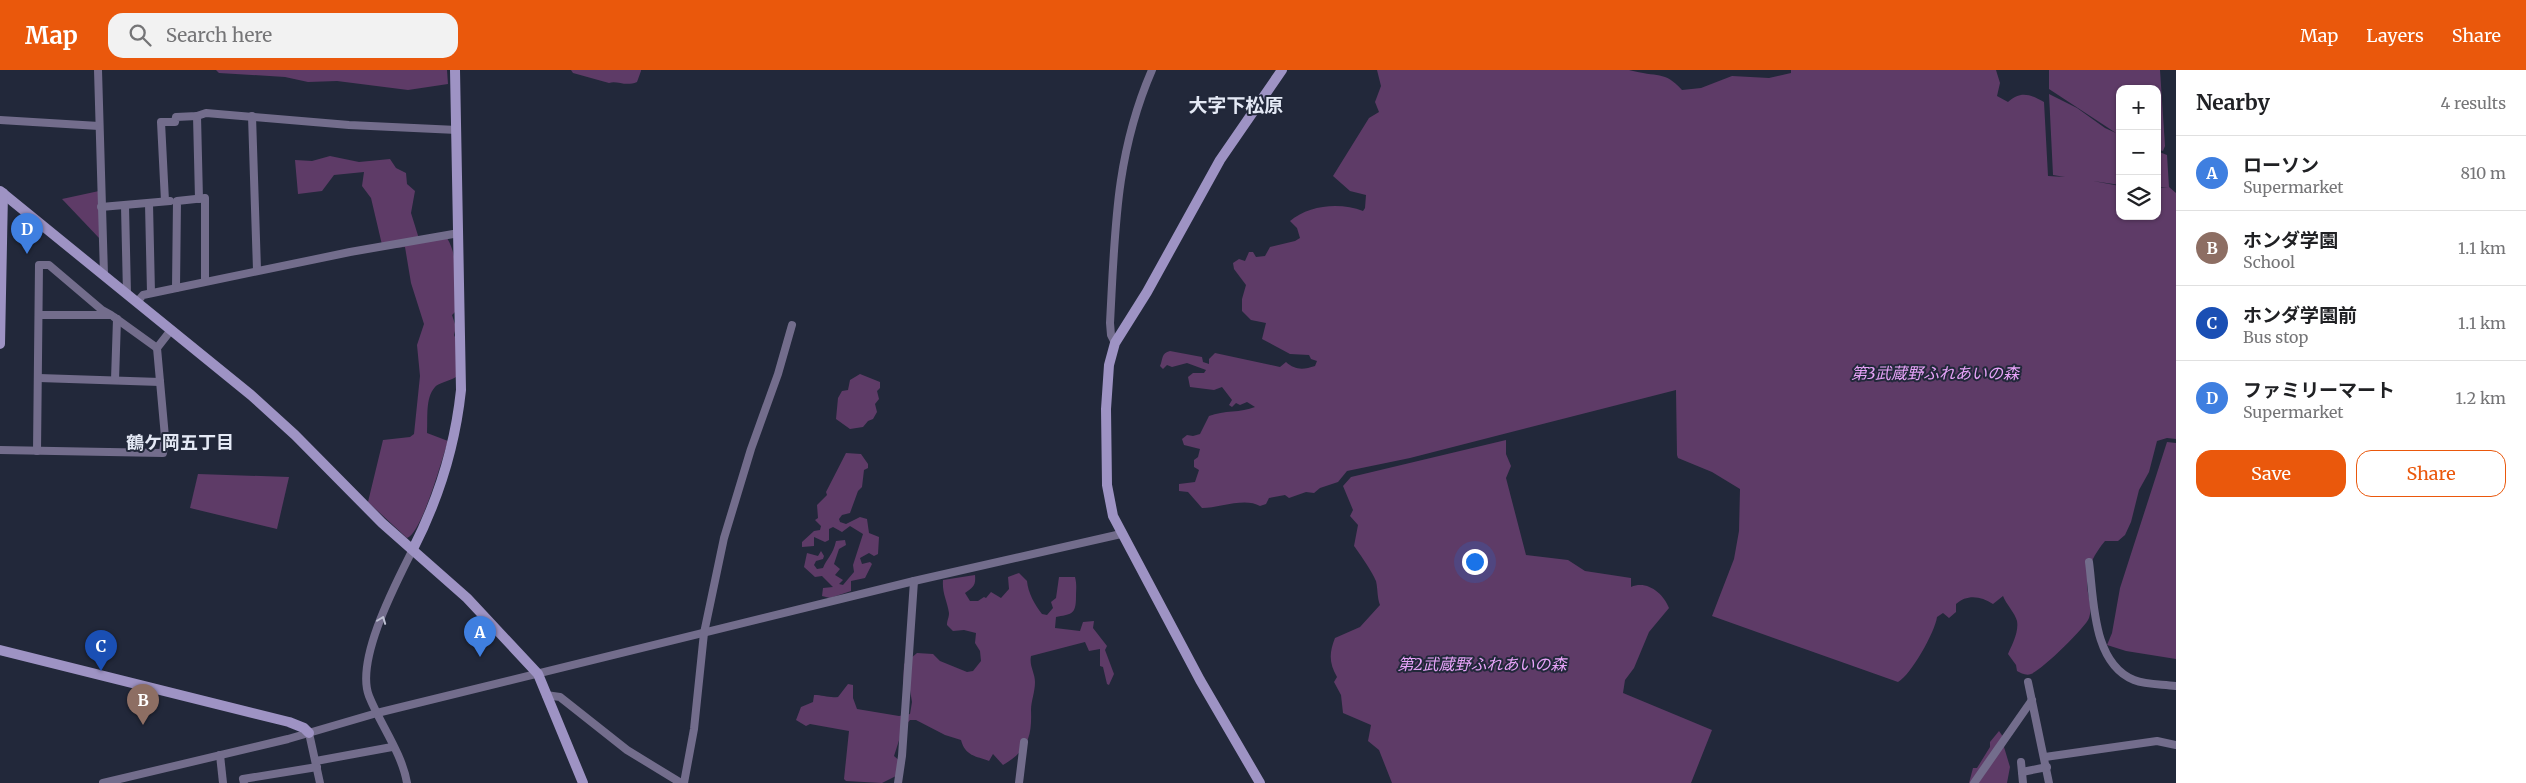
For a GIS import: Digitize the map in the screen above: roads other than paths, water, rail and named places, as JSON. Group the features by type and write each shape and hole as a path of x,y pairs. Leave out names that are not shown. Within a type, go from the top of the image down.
{"street":[{"path":"98,70 104,274"},
{"path":"407,783 365,684 366,666 387,605 441,486 458,421 461,390 455,70"},
{"path":"1115,343 1111,336 1110,322 1120,183 1131,124 1152,70"},
{"path":"1260,783 1200,680 1113,516 1107,485 1106,400 1109,365 1115,343 1147,292 1220,160 1282,70"},
{"path":"165,201 161,122 175,122 176,117 197,116 206,113 349,125 457,130"},
{"path":"197,116 199,198"},
{"path":"252,116 257,270"},
{"path":"0,120 100,126"},
{"path":"1,192 138,302 295,435 375,517 467,598 538,674 583,783"},
{"path":"0,344 1,192"},
{"path":"102,207 205,198 205,281"},
{"path":"176,201 176,288"},
{"path":"149,204 151,293"},
{"path":"125,206 127,294"},
{"path":"138,302 143,295 205,281 459,232"},
{"path":"37,451 40,265 49,265 102,310 157,348"},
{"path":"39,315 114,317"},
{"path":"114,317 114,380"},
{"path":"546,695 560,697 627,750 682,783 694,729 704,633 724,538 751,449 778,374 792,325"},
{"path":"0,450 163,453 165,437 157,348 171,330"},
{"path":"39,378 160,382"},
{"path":"103,783 118,781 288,739 377,713 704,633 1121,534"},
{"path":"2089,562 2097,624 2110,661 2122,673 2133,679 2176,686"},
{"path":"898,783 902,756 914,582"},
{"path":"0,650 289,722 304,728 309,733 320,783"},
{"path":"2028,682 2045,757 2048,783"},
{"path":"1974,783 2032,700"},
{"path":"288,739 290,732 289,722"},
{"path":"1018,783 1024,742"},
{"path":"2045,757 2157,742 2176,745"},
{"path":"244,783 243,779 392,747"},
{"path":"220,755 223,783"},
{"path":"2021,762 2023,783"},
{"path":"2022,772 2046,767"},
{"path":"276,773 278,783"}],"place":[{"name":"ファミリーマート","path":"27,254"},
{"name":"ローソン","path":"480,657"},
{"name":"ホンダ学園前","path":"101,671"},
{"name":"ホンダ学園","path":"143,725"}],"district":[{"name":"大字下松原","path":"1236,105"},
{"name":"鶴ケ岡五丁目","path":"180,442"}],"park label":[{"name":"第3武蔵野ふれあいの森","path":"1935,373"},
{"name":"第2武蔵野ふれあいの森","path":"1482,664"}]}
